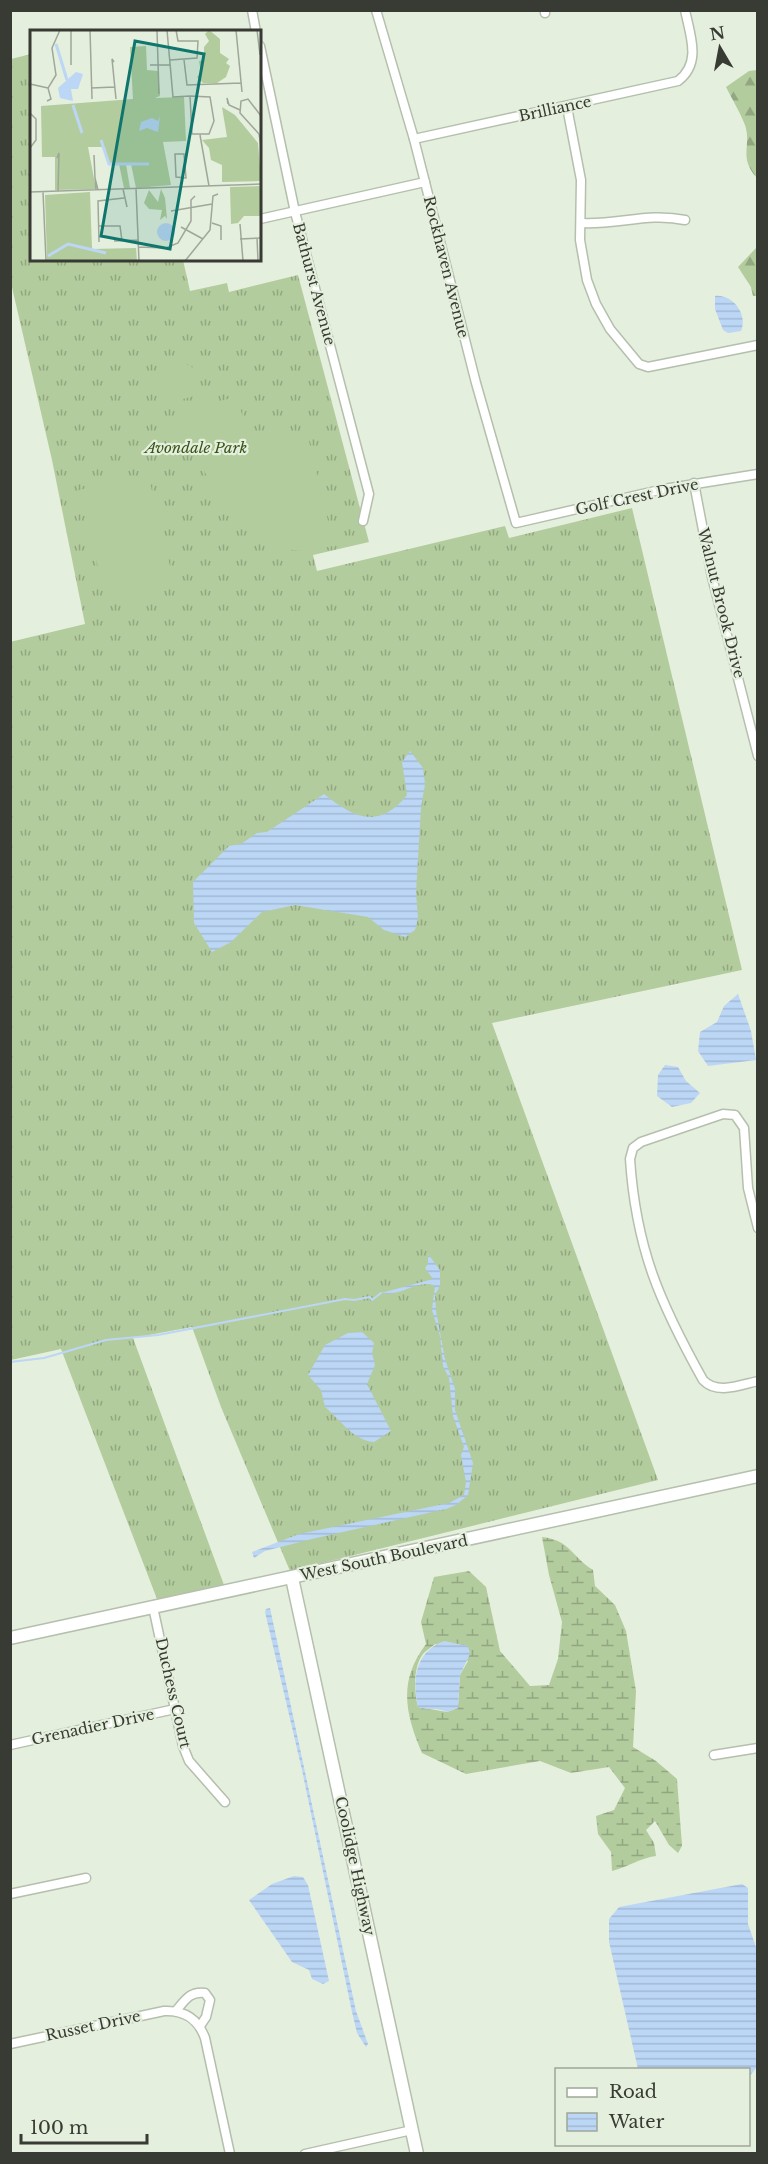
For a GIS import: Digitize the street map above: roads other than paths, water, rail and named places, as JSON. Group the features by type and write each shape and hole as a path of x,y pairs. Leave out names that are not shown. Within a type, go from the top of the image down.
{"main road":[{"name":"West South Boulevard","path":"10,1638 758,1476"},
{"name":"Coolidge Highway","path":"292,1578 417,2154"}],"street":[{"path":"252,10 256,30"},
{"name":"Rockhaven Avenue","path":"376,10 414,139 476,383 516,523"},
{"name":"Brilliance","path":"414,139 669,85 684,77 690,68 693,52 685,10"},
{"name":"Bathurst Avenue","path":"261,51 295,212 369,494 363,521"},
{"path":"567,107 581,180 584,269 596,304 621,343 644,366 653,367 758,345"},
{"path":"261,219 425,182"},
{"path":"581,223 615,223 653,215 685,220"},
{"name":"Golf Crest Drive","path":"516,523 694,483 758,474"},
{"name":"Walnut Brook Drive","path":"694,483 712,577 758,756"},
{"path":"758,1228 748,1188 744,1128 735,1115 723,1114 641,1142 633,1148 631,1169 639,1230 653,1281 672,1325 703,1380 709,1386 719,1389 758,1382"},
{"name":"Duchess Court","path":"153,1607 189,1761 225,1802"},
{"name":"Grenadier Drive","path":"10,1745 175,1709"},
{"path":"714,1755 758,1748"},
{"path":"10,1894 86,1878"},
{"name":"Russet Drive","path":"10,2044 176,2011 189,1996 196,1992 204,1994 210,2000 209,2009 200,2026"},
{"path":"176,2011 200,2026 230,2154"},
{"path":"305,2154 412,2130"}],"water":[{"path":"715,296 728,298 741,312 743,325 741,331 728,333 723,330 715,309"},
{"path":"410,751 423,768 425,784 421,808 416,893 418,918 415,930 405,937 384,930 368,917 295,905 262,912 231,942 212,952 194,923 193,882 229,846 241,844 257,833 267,832 324,794 356,814 366,817 386,813 397,806 407,795 402,762"},
{"path":"738,994 751,1031 756,1060 708,1066 698,1051 700,1032 717,1022 724,1006"},
{"path":"665,1065 678,1067 686,1081 700,1093 691,1103 672,1107 657,1096 658,1075"},
{"path":"428,1254 440,1270 440,1286 435,1295 436,1311 445,1359 455,1389 455,1410 473,1463 468,1495 456,1505 446,1509 265,1551 254,1558 252,1552 299,1534 449,1503 464,1495 466,1482 461,1455 464,1447 453,1416 449,1378 443,1366 440,1336 432,1310 435,1286 423,1284 395,1293 381,1293 433,1279 425,1268 428,1264"},
{"path":"362,1332 374,1343 372,1353 375,1365 367,1384 391,1431 374,1442 359,1438 325,1407 321,1390 308,1375 325,1345 348,1333"},
{"path":"270,1608 356,2011 368,2044 366,2047 357,2033 352,2012 302,1770 265,1612"},
{"path":"444,1641 468,1646 470,1654 460,1675 458,1708 447,1712 418,1707 415,1686 421,1659 434,1646"},
{"path":"294,1876 303,1877 308,1885 329,1981 323,1984 312,1979 309,1970 292,1962 249,1900 272,1884"},
{"path":"742,1884 748,1888 748,1924 757,1950 757,2067 750,2076 750,2068 638,2068 609,1942 609,1919 619,1907"}],"waterway":[{"path":"10,1362 44,1358 106,1340 158,1335 345,1299 370,1297 372,1300 381,1293"}],"park label":[{"name":"Avondale Park","path":"196,448"}]}
